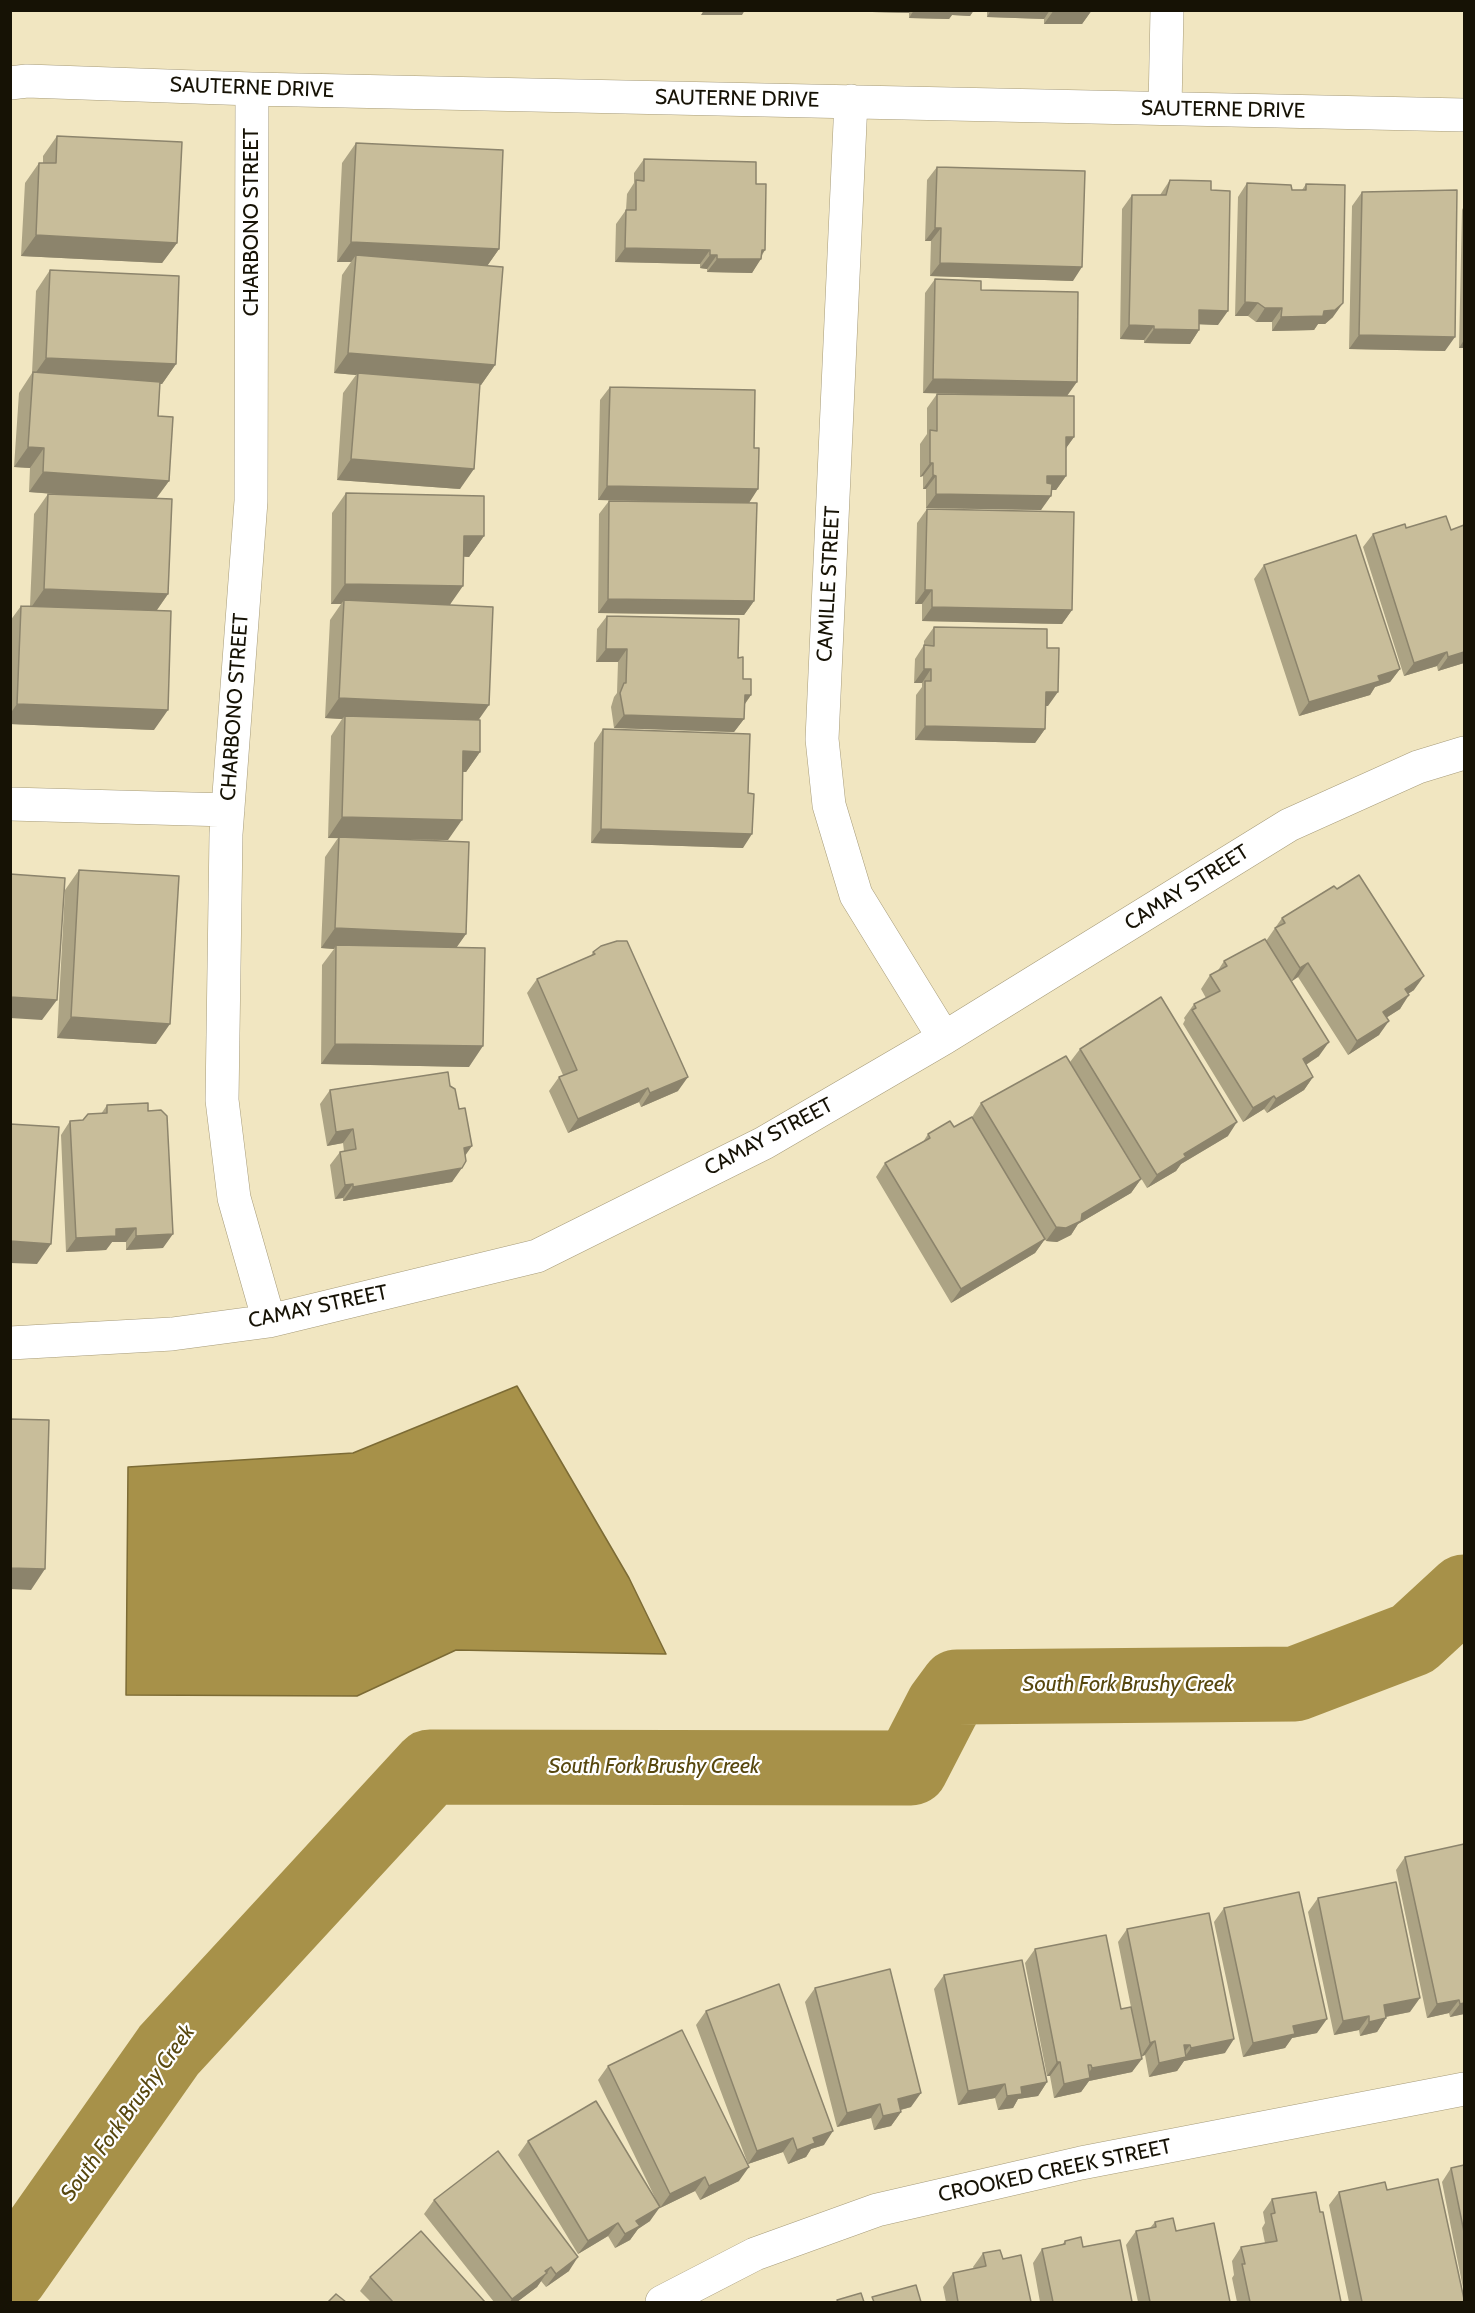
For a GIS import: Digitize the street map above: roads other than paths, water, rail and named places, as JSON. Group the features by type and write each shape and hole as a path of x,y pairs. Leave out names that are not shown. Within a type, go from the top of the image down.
{"street":[{"path":"1165,108 1167,10"},
{"name":"SAUTERNE DRIVE","path":"10,83 27,81 252,89 1464,115"},
{"name":"CHARBONO STREET","path":"252,89 251,501 228,810 222,1100 234,1198 269,1321"},
{"name":"CAMILLE STREET","path":"851,101 824,750 829,805 856,895 944,1038"},
{"name":"CAMAY STREET","path":"10,1343 172,1334 269,1321 537,1256 764,1143 944,1038 1289,825 1418,767 1464,753"},
{"path":"10,804 228,810"},
{"name":"CROOKED CREEK STREET","path":"662,2302 755,2254 877,2210 1081,2163 1464,2089"}],"waterway":[{"name":"South Fork Brushy Creek","path":"10,2276 169,2050 430,1767 911,1768 943,1706 957,1687 1295,1684 1413,1639 1464,1592"}]}
